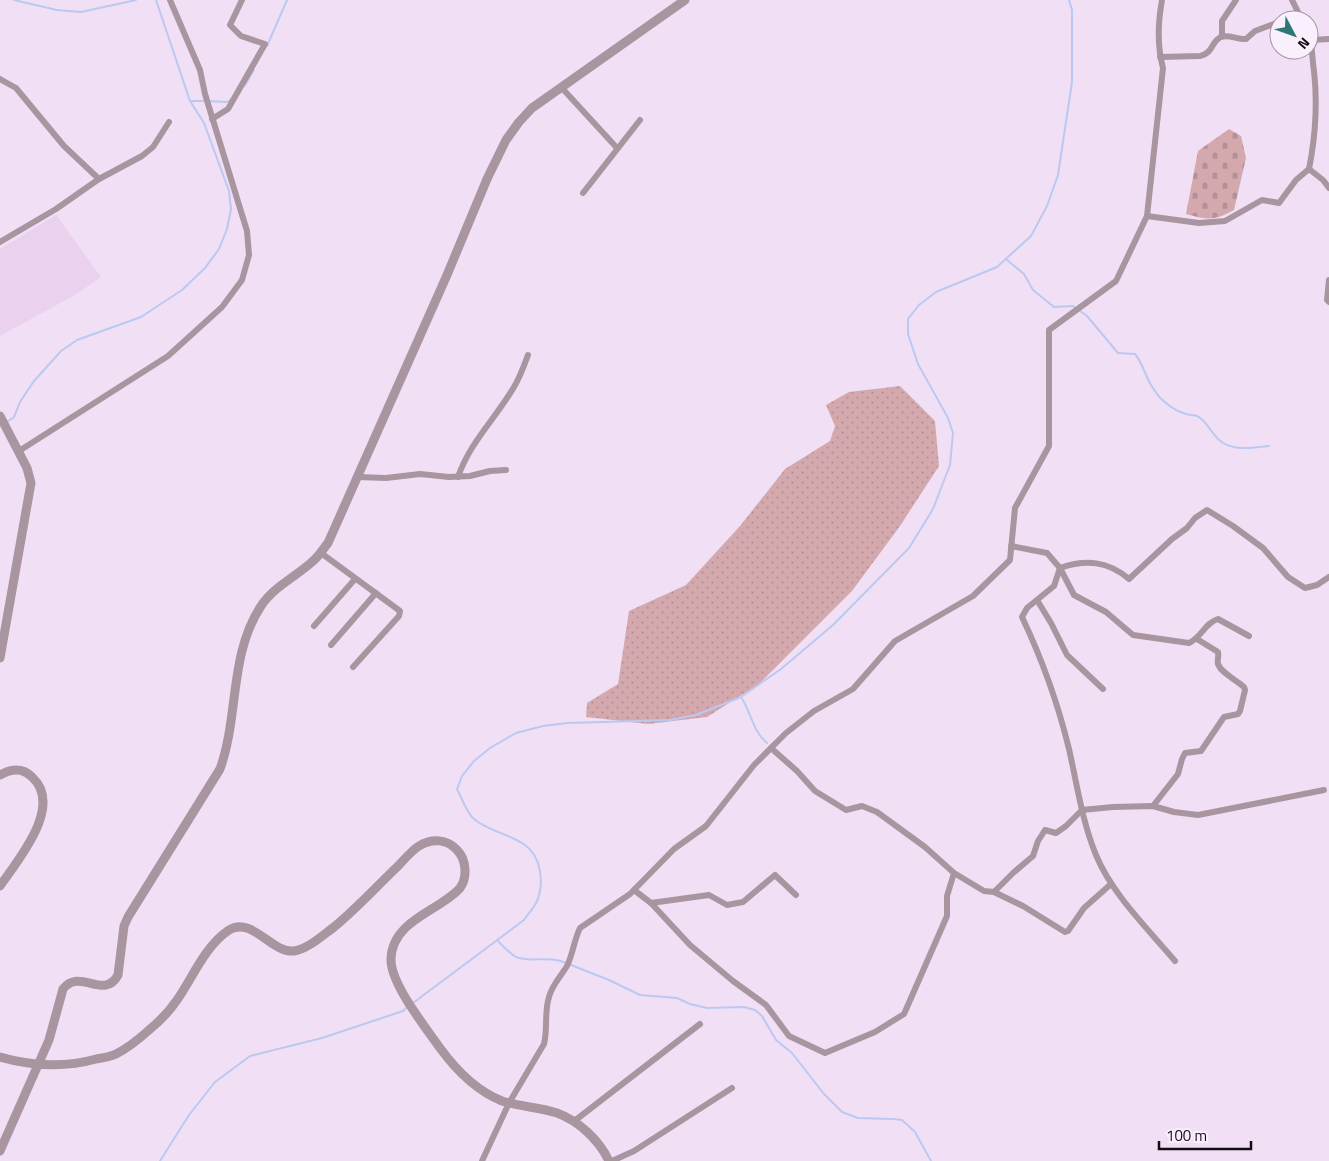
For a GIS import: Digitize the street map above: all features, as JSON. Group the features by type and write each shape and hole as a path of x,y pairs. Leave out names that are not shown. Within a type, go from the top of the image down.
{"street":[{"path":"19,450 168,356 222,307 242,280 249,255 247,231 212,119 200,70 170,0"},
{"path":"212,119 228,109 264,44 242,36 230,25 242,0"},
{"path":"0,1151 39,1065 54,1024 60,997 67,984 79,981 102,986 109,985 115,981 120,966 124,926 128,917 220,769 228,743 242,654 249,629 256,614 270,595 313,561 333,532 447,275 487,179 506,140 532,108 685,0"},
{"path":"482,1161 509,1103 544,1044 548,998 567,966 580,928 634,890 674,849 706,826 754,765 786,733 808,716 853,689 895,641 973,596 1010,560 1014,508 1049,446 1049,330 1116,281 1147,216 1163,68 1160,57 1158,19 1162,0"},
{"path":"1222,36 1222,21 1236,0"},
{"path":"1160,57 1206,55 1222,36 1246,39 1255,31 1269,26"},
{"path":"1147,216 1199,222 1225,221 1262,200 1279,203 1296,180 1309,169 1315,142 1317,100 1312,60"},
{"path":"0,79 16,88 64,146 99,180"},
{"path":"561,87 617,148"},
{"path":"583,193 640,120"},
{"path":"0,242 56,209 99,180 142,156 153,147 169,122"},
{"path":"1309,169 1323,180 1329,188"},
{"path":"1329,280 1327,300 1329,302"},
{"path":"458,477 466,457 514,386 528,355"},
{"path":"0,656 31,483 27,468 15,441 1,417"},
{"path":"358,477 386,478 420,474 458,477 506,470"},
{"path":"1060,568 1078,562 1102,564 1129,579 1172,539 1187,528 1195,518 1207,510 1234,526 1262,548 1288,577 1305,588 1317,585 1329,577"},
{"path":"1012,546 1047,553 1060,568 1074,595 1106,612 1132,635 1189,643 1197,639 1211,622 1218,619 1250,636"},
{"path":"320,553 399,608 400,613 353,667"},
{"path":"1060,568 1054,586 1027,608 1022,617 1046,675 1068,747 1082,810 1096,855 1110,884 1175,961"},
{"path":"314,626 355,579"},
{"path":"331,644 376,593"},
{"path":"1037,600 1051,622 1067,655 1103,689"},
{"path":"1154,806 1178,774 1185,753 1201,751 1224,717 1236,716 1240,711 1244,687 1220,667 1217,662 1218,652 1197,639"},
{"path":"771,748 797,771 815,791 846,810 862,806 877,812 925,847 954,873 984,891 994,892 1023,906 1065,932 1068,931 1095,896 1110,884"},
{"path":"0,775 17,769 32,776 43,796 44,807 34,834 0,886"},
{"path":"994,892 1033,856 1038,841 1045,830 1056,833 1082,810 1154,806 1174,812 1198,815 1324,790"},
{"path":"0,1057 39,1065 67,1065 113,1055 123,1050 165,1017 212,946 228,931 235,927 242,927 249,929 285,950 300,949 320,937 344,918 419,846 437,840 455,847 460,854 464,867 464,881 454,893 405,928 392,950 392,969 403,993 454,1066 483,1090 509,1103 556,1113 573,1122 600,1145 610,1161 634,1151 732,1088"},
{"path":"634,890 651,903 690,945 733,981 766,1005 789,1036 825,1053 875,1032 904,1014 947,916 947,896 954,873"},
{"path":"651,903 709,895 727,905 743,902 775,875 796,895"},
{"path":"573,1122 700,1024"}],"shaded area":[{"path":"56,215 101,277 75,295 0,336 0,249"}],"green space":[{"path":"1229,129 1241,136 1246,158 1234,210 1216,218 1186,214 1198,151"},
{"path":"900,386 935,421 939,466 900,526 852,591 759,684 707,717 648,724 586,717 587,703 618,684 629,611 686,585 740,526 785,469 830,441 835,426 826,405 849,392"}],"waterway":[{"path":"14,0 57,10 81,12 136,0"},
{"path":"7,422 14,417 20,402 34,381 61,351 77,340 141,317 182,290 205,268 219,249 227,229 231,209 229,191 204,123 190,101 156,0"},
{"path":"267,46 287,0"},
{"path":"413,1003 524,920 536,904 539,894 540,871 531,850 514,838 493,830 474,819 464,805 457,789 462,776 474,761 490,748 516,733 543,726 568,723 670,720 696,715 741,697 781,669 833,625 909,548 933,509 950,465 953,433 948,418 918,364 908,334 908,319 919,305 936,292 997,267 1031,236 1047,206 1058,175 1072,82 1072,10 1069,0"},
{"path":"245,85 254,70"},
{"path":"209,101 227,102 232,99"},
{"path":"190,101 205,101"},
{"path":"1007,260 1024,274 1033,290 1054,307 1073,306 1076,308"},
{"path":"1080,311 1087,316 1118,353 1135,354 1152,387 1161,398 1177,411 1199,417 1224,444 1238,448 1269,446"},
{"path":"741,697 758,733 767,743"},
{"path":"498,941 516,957 522,959 553,960 566,963"},
{"path":"571,965 640,995 677,998 690,1004 707,1008 744,1007 755,1010 762,1016 776,1040 792,1053 824,1094 842,1112 858,1118 902,1120 915,1132 931,1161"},
{"path":"160,1161 189,1115 215,1082 250,1056 322,1038 403,1011 407,1007"}]}
